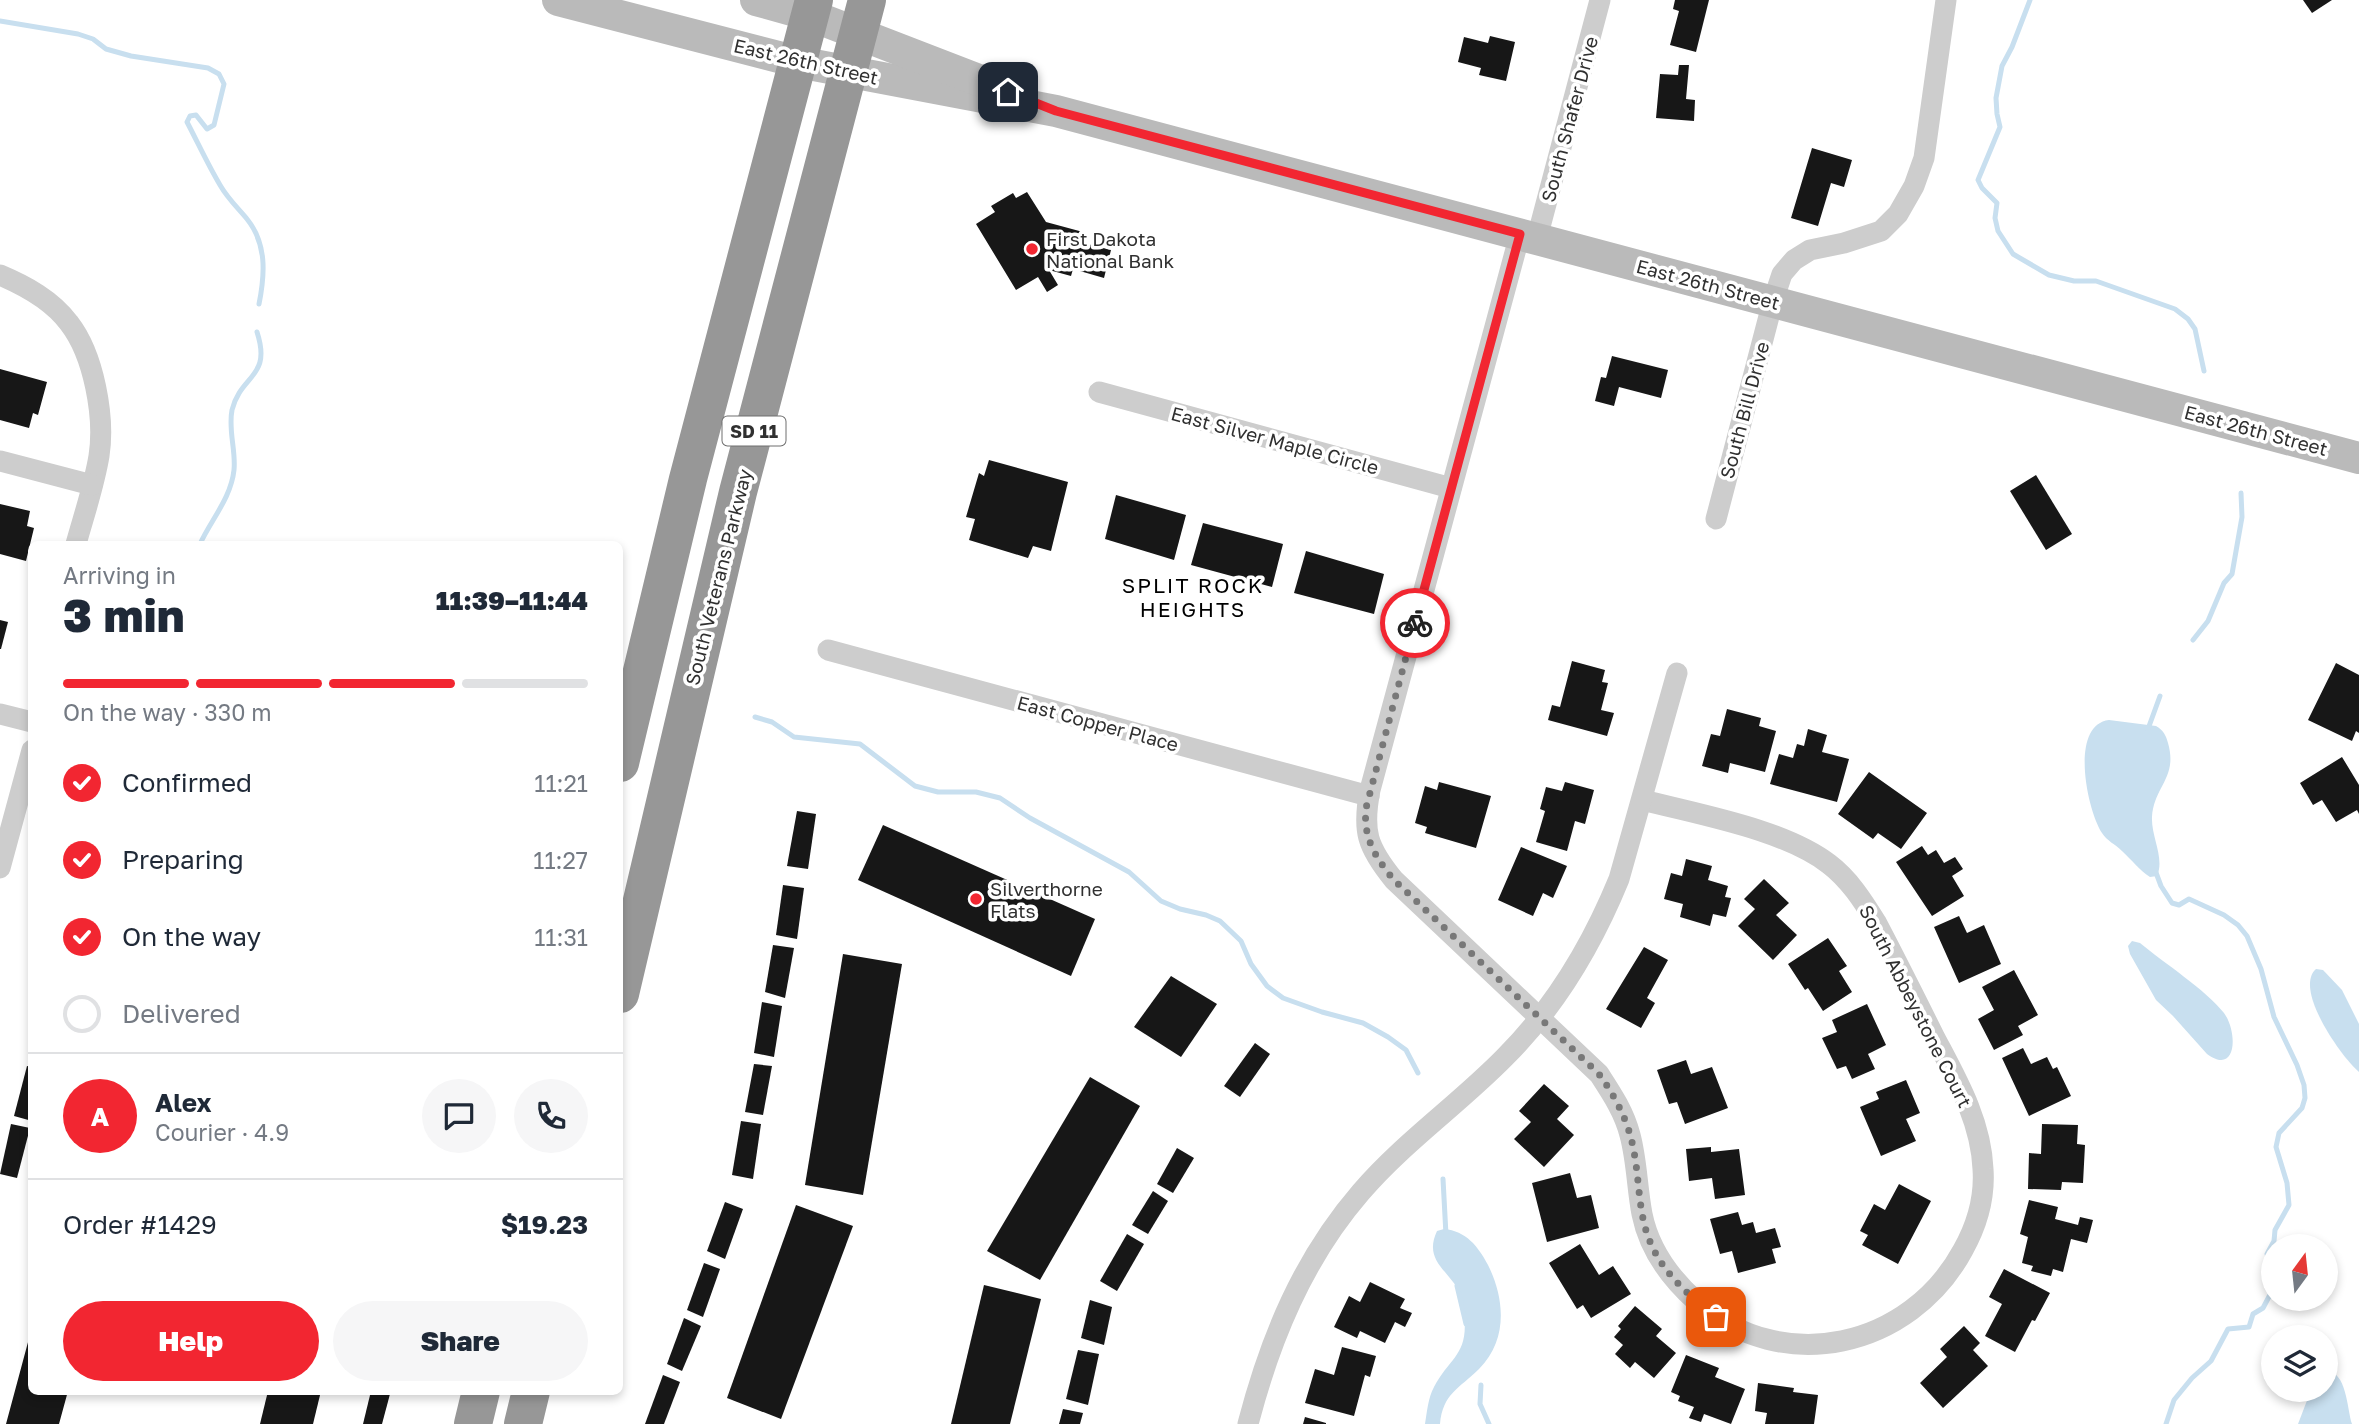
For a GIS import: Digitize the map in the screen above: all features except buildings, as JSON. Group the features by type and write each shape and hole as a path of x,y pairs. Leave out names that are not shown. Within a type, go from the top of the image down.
{"highway":[{"name":"SD 11","path":"623,750 688,479 812,7"},
{"name":"South Veterans Parkway","path":"623,981 732,519 863,17"},
{"path":"473,1424 480,1395"},
{"path":"523,1424 530,1395"}],"main road":[{"name":"East 26th Street","path":"558,0 798,62 1056,111 2359,458"},
{"name":"East 26th Street","path":"756,0 863,17 1056,111"}],"street":[{"name":"South Shafer Drive","path":"1368,796 1451,488 1600,0"},
{"name":"South Bill Drive","path":"1716,519 1782,274 1794,260 1810,250 1881,231 1898,214 1914,186 1924,158 1945,0"},
{"path":"0,275 21,284 50,303 71,325 93,377 100,406 99,459 77,541"},
{"name":"East Silver Maple Circle","path":"1099,393 1451,488"},
{"path":"0,461 92,485"},
{"name":"East Copper Place","path":"828,650 1368,796"},
{"path":"1248,1424 1265,1363 1288,1306 1315,1256 1340,1218 1384,1167 1498,1064 1540,1018 1578,964 1607,908 1629,849 1677,673"},
{"path":"0,714 28,721"},
{"path":"0,869 28,765"},
{"name":"South Abbeystone Court","path":"1368,796 1365,822 1367,836 1381,863 1394,880 1599,1074 1622,1112 1634,1151 1646,1231 1659,1259 1697,1302 1735,1328 1757,1337 1806,1345 1875,1332 1912,1311 1929,1296 1958,1259 1975,1224 1983,1195 1982,1150 1961,1089 1876,922 1863,900 1831,865 1789,841 1643,800"}],"water":[{"path":"2109,720 2156,726 2167,740 2170,765 2152,817 2159,855 2157,876 2150,877 2106,838 2096,822 2091,806 2085,752 2089,737 2097,725"},
{"path":"2132,941 2140,943 2207,995 2224,1013 2229,1021 2233,1040 2229,1056 2224,1060 2207,1054 2156,1000 2130,954 2128,946"},
{"path":"2316,969 2323,970 2342,990 2359,1024 2359,1072 2332,1039 2315,1007 2311,979"},
{"path":"1444,1229 1465,1236 1484,1258 1498,1292 1501,1319 1495,1345 1488,1358 1448,1398 1440,1424 1425,1424 1432,1391 1457,1355 1465,1328 1460,1293 1439,1265 1433,1250 1437,1231"},
{"path":"2338,1377 2345,1392 2352,1424 2298,1424 2306,1402 2338,1402"}],"waterway":[{"path":"2030,0 2002,66 1996,98 2000,127 1978,180 1997,203 1995,218 1998,231 2013,254 2049,275 2074,281 2096,281 2175,309 2188,319 2195,329 2204,371"},
{"path":"0,21 78,34 93,39 106,49 131,56 208,68 219,74 224,84 214,125 207,129 196,115 190,116 187,122 220,185 247,219 258,239 263,260 259,304"},
{"path":"202,541 225,499 232,480 232,410 236,398 254,375 261,359 257,332"},
{"path":"2193,640 2208,621 2224,583 2232,574 2242,517 2241,493"},
{"path":"2148,729 2160,696"},
{"path":"755,717 772,722 794,737 860,744 915,786 938,792 976,792 1000,798 1030,818 1129,872 1161,901 1220,921 1241,941 1251,964 1267,986 1283,998 1363,1023 1388,1037 1406,1050 1418,1073"},
{"path":"2155,870 2172,903 2179,905 2189,899 2224,915 2247,936 2261,969 2274,1017 2304,1085 2305,1098 2302,1108 2279,1133 2276,1147 2287,1183 2289,1205 2275,1234"},
{"path":"1443,1179 1446,1235"},
{"path":"1457,1286 1466,1324"},
{"path":"2166,1424 2174,1400 2211,1361 2228,1329 2249,1327 2253,1314 2261,1309"},
{"path":"1481,1385 1480,1404 1489,1424"}],"way so far":[{"path":"1415,623 1366,808 1367,836 1372,850 1394,880 1599,1074 1613,1095 1630,1132 1642,1213 1651,1246 1682,1287 1716,1317"}],"place":[{"name":"First Dakota National Bank","path":"1032,249"},
{"name":"Silverthorne Flats","path":"976,899"}],"district":[{"name":"SPLIT ROCK HEIGHTS","path":"1193,597"}],"route":[{"path":"1008,92 1056,111 1520,234 1415,623"}]}
